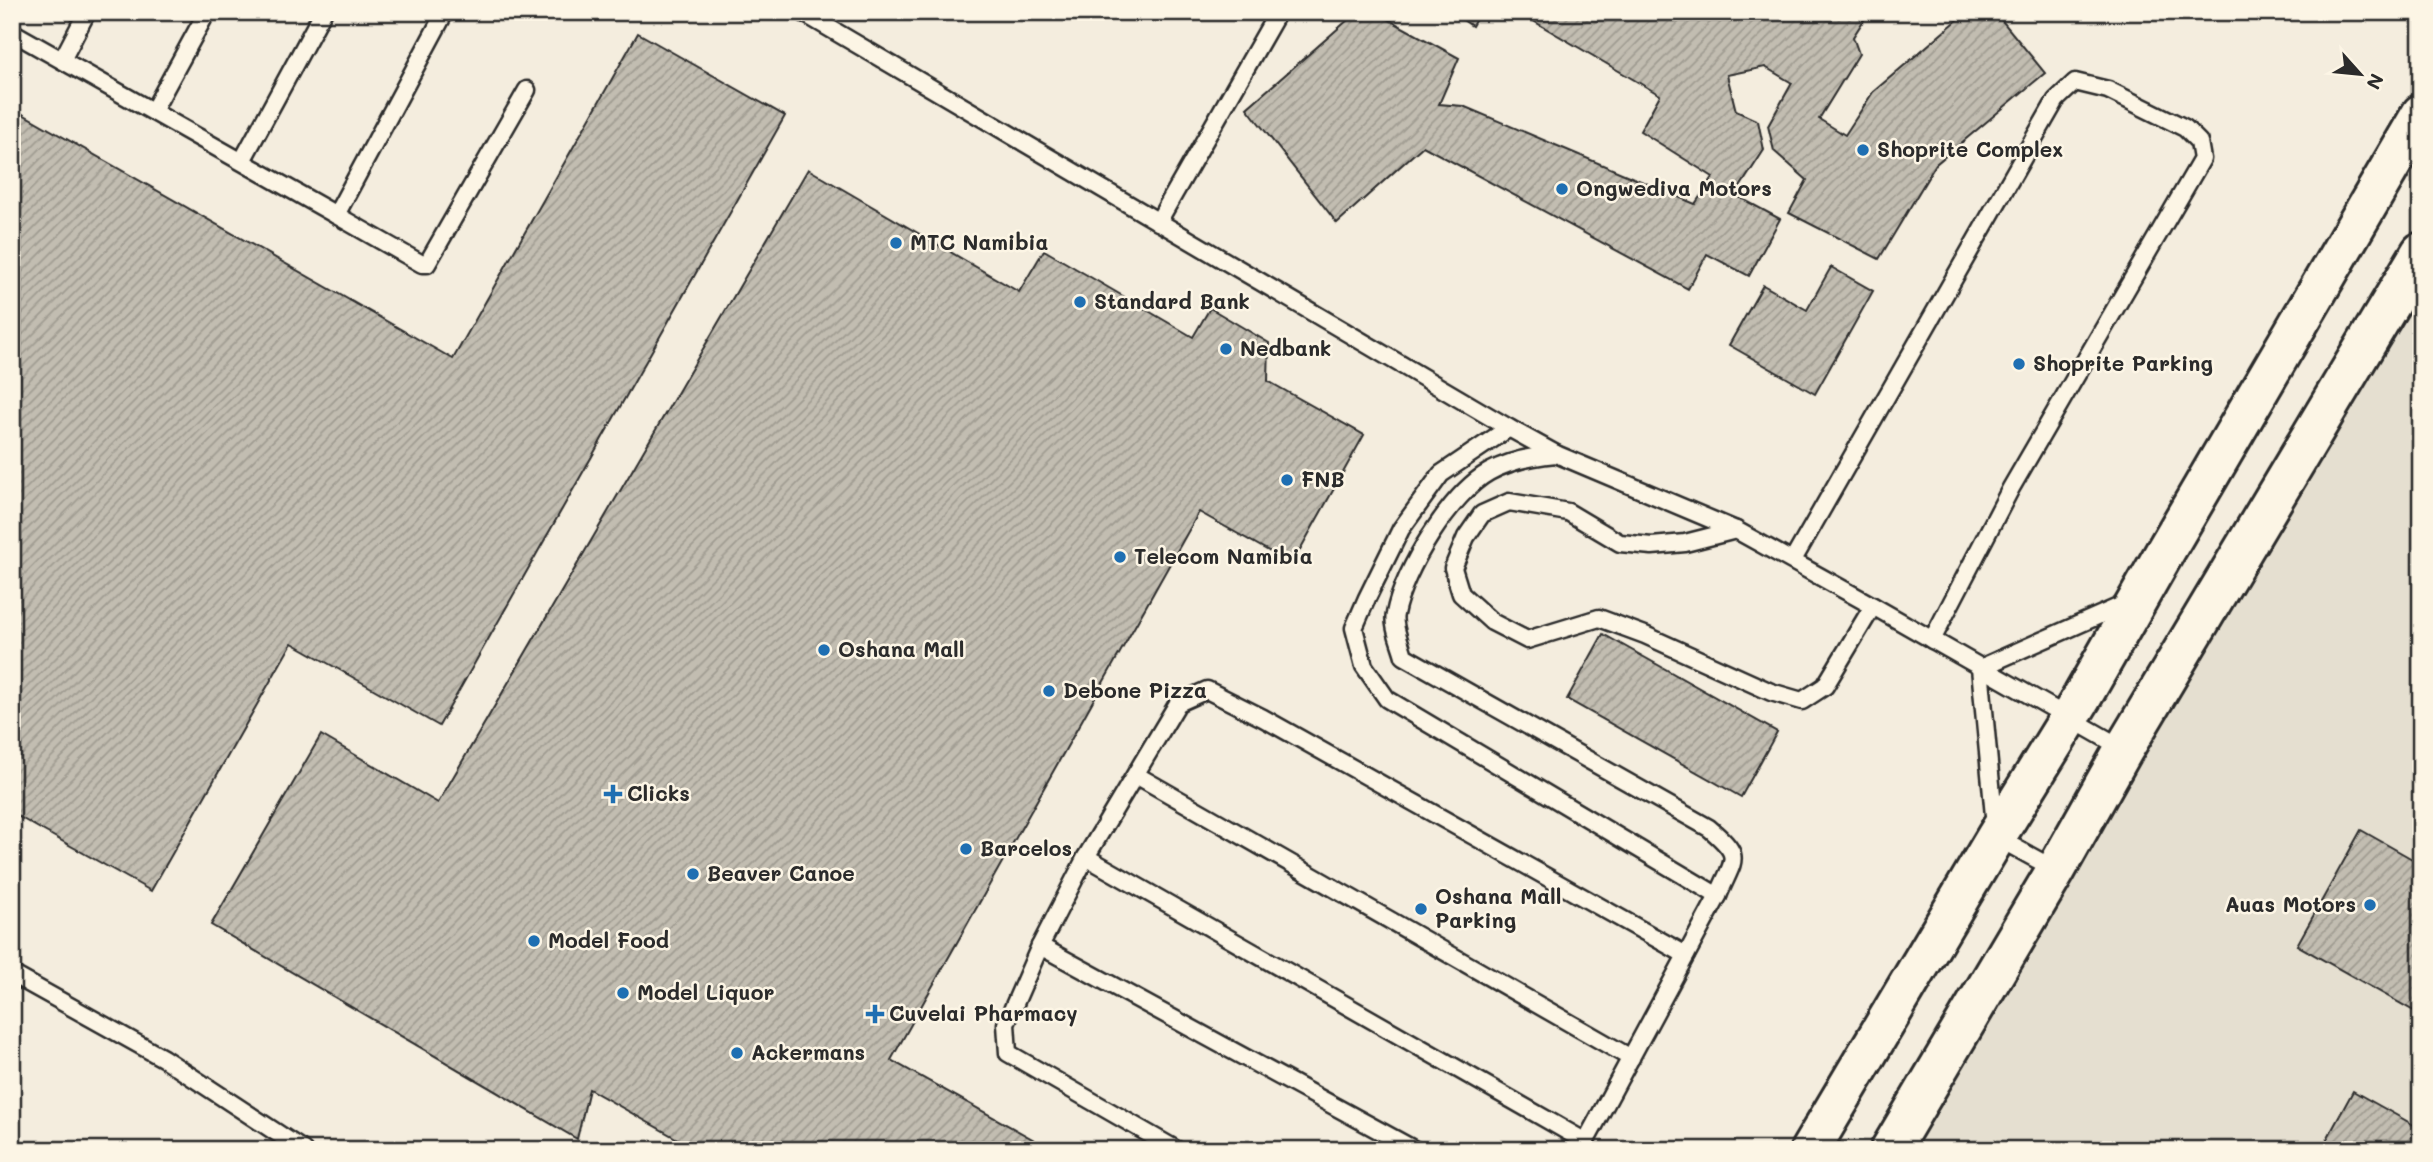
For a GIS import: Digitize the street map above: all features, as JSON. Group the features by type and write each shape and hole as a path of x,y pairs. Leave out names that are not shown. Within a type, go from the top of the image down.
{"main road":[{"path":"1810,1150 2069,718 2421,114"},
{"path":"1890,1150 2056,870 2124,749 2421,252"}],"lane":[{"path":"62,60 87,12"},
{"path":"153,111 207,12"},
{"path":"242,161 323,12"},
{"path":"336,215 445,12"},
{"path":"802,12 1509,428 1556,454 1736,530 2124,749"},
{"path":"1158,222 1278,12"},
{"path":"12,32 427,264 527,90"},
{"path":"1793,560 2056,100 2076,82 2108,90 2185,128 2199,142 2202,159 2011,488 1932,640"},
{"path":"1509,428 1441,474 1401,529 1354,628 1364,666 1387,699 1718,896"},
{"path":"1086,857 1583,1146 1718,896 1734,858 1730,846 1709,828 1404,656 1394,616 1413,564 1436,527 1468,486 1490,471 1533,456 1556,454"},
{"path":"1736,530 1685,543 1652,546 1620,543 1568,512 1509,502 1482,514 1466,537 1453,568 1461,594 1492,622 1527,640 1599,618 1645,635 1771,692 1802,701 1825,686 1874,606"},
{"path":"1980,668 2138,598"},
{"path":"1980,668 1996,837 2056,870"},
{"path":"1177,1150 1008,1053 1006,1024 1040,946 1086,857 1178,703 1207,690 1263,718 1686,955"},
{"path":"1136,775 1631,1058"},
{"path":"1040,946 1415,1150"},
{"path":"12,974 163,1058 303,1150"}],"shaded area":[{"path":"2421,252 2421,1150 1886,1150"}],"building":[{"name":"Shoprite Complex","path":"1357,12 1375,12 1459,58 1439,104 1463,106 1695,204 1713,177 1640,131 1660,95 1518,12 1869,12 1853,37 1859,54 1819,119 1845,135 1873,92 1967,12 1995,12 2045,73 1936,164 1879,259 1789,213 1807,180 1774,151 1768,126 1792,83 1765,67 1727,75 1736,111 1758,121 1764,150 1735,195 1780,219 1749,276 1707,254 1688,289 1423,146 1337,223 1247,108"},
{"path":"1451,12 1480,12 1472,26"},
{"path":"638,33 785,116 439,726 292,643 151,891 12,813 12,108 453,359"},
{"name":"Oshana Mall","path":"808,169 1019,292 1044,250 1193,337 1210,308 1269,343 1268,381 1364,435 1292,564 1199,512 891,1060 1052,1150 697,1150 589,1089 577,1139 211,925 321,735 438,803"},
{"path":"1831,267 1873,291 1815,394 1729,345 1763,285 1807,310"},
{"path":"1603,634 1777,732 1741,797 1567,699"},
{"name":"Auas Motors","path":"2361,830 2421,864 2421,1015 2297,945"},
{"path":"2353,1091 2421,1129 2421,1150 2321,1150"}],"place":[{"name":"Shoprite Complex","path":"1863,150"},
{"name":"Ongwediva Motors","path":"1562,189"},
{"name":"MTC Namibia","path":"896,243"},
{"name":"Standard Bank","path":"1080,302"},
{"name":"Nedbank","path":"1226,349"},
{"name":"Shoprite Parking","path":"2019,364"},
{"name":"FNB","path":"1287,480"},
{"name":"Telecom Namibia","path":"1120,557"},
{"name":"Oshana Mall","path":"824,650"},
{"name":"Debone Pizza","path":"1049,691"},
{"name":"Clicks","path":"613,794"},
{"name":"Barcelos","path":"966,849"},
{"name":"Beaver Canoe","path":"693,874"},
{"name":"Auas Motors","path":"2370,905"},
{"name":"Oshana Mall Parking","path":"1421,909"},
{"name":"Model Food","path":"534,941"},
{"name":"Model Liquor","path":"623,993"},
{"name":"Cuvelai Pharmacy","path":"875,1014"},
{"name":"Ackermans","path":"737,1053"}]}
